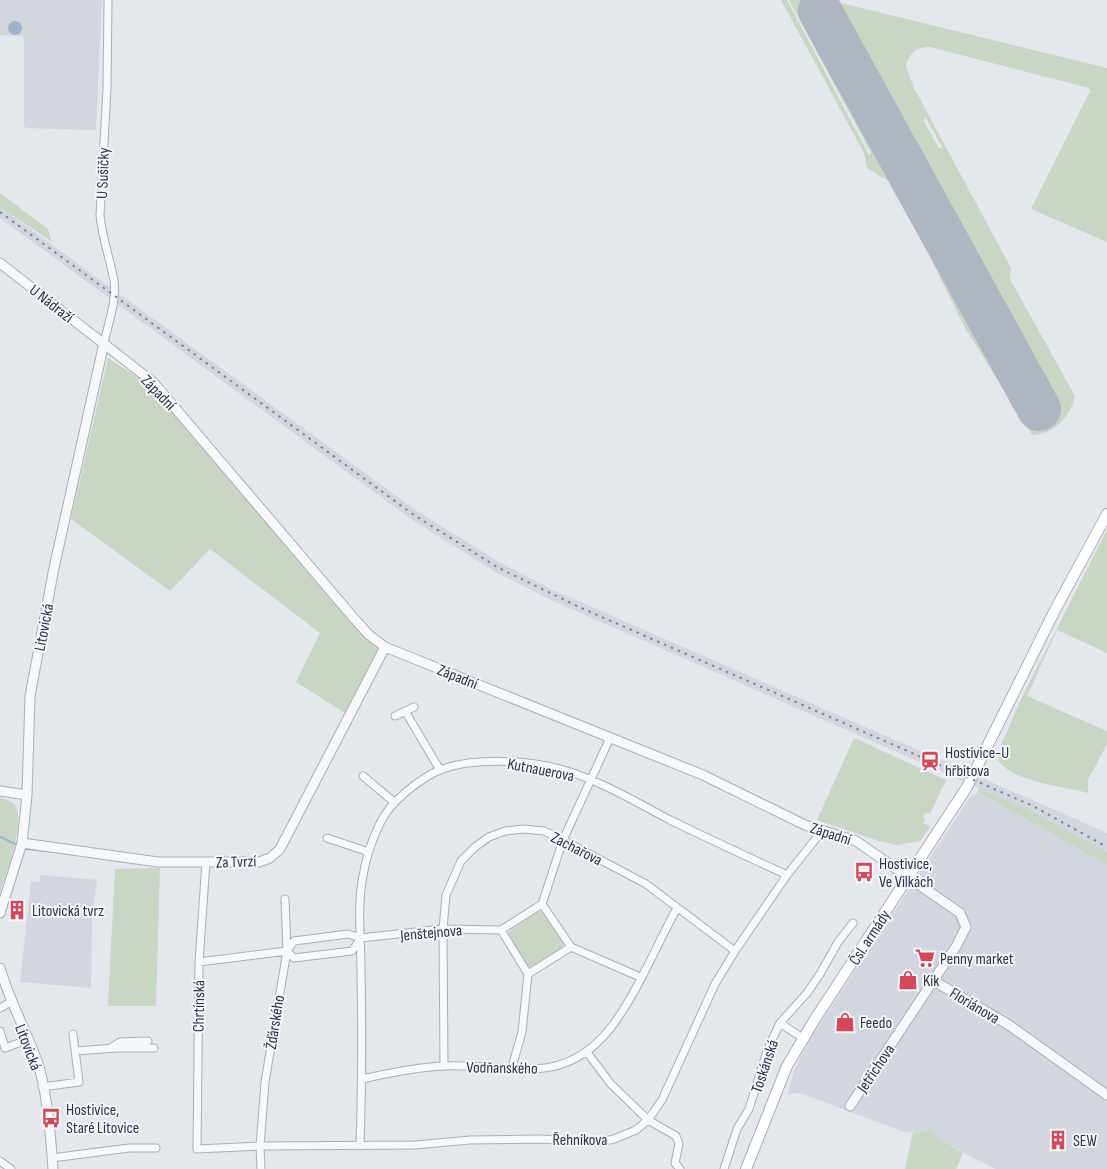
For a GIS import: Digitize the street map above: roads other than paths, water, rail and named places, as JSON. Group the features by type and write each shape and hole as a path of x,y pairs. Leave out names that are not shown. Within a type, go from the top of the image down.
{"main road":[{"name":"Čsl. armády","path":"746,1169 779,1084 804,1039 967,787 1107,514"}],"street":[{"name":"U Sušičky","path":"104,343 115,296 114,282 101,232 100,215 107,88 108,0"},
{"name":"U Nádraží","path":"0,263 104,343"},
{"name":"Západní","path":"104,343 153,382 352,616 368,634 385,647 703,775 805,825 856,841 907,877"},
{"name":"Litovická","path":"0,913 22,843 27,795 30,696 54,568 104,343"},
{"name":"Za Tvrzí","path":"22,843 149,861 259,862 270,858 280,849 385,647"},
{"path":"395,716 414,707"},
{"path":"405,711 440,770"},
{"path":"512,1068 522,1032 528,974 501,930 542,904 563,840 592,781 610,738"},
{"name":"Kutnauerova","path":"360,1146 362,1079 362,877 369,852 381,823 394,802 419,783 440,770 485,762 524,762 564,770 592,781 720,845 787,875"},
{"path":"363,776 394,802"},
{"path":"0,791 27,795"},
{"name":"Zachařova","path":"444,1066 443,929 446,895 461,861 475,847 490,837 505,831 523,829 544,831 563,840 646,884 735,951"},
{"name":"Řehníkova","path":"197,1149 260,1146 415,1145 470,1140 541,1139 600,1142 614,1139 636,1130 648,1120 662,1100 715,984 735,951 787,875 822,831"},
{"path":"327,838 369,852"},
{"name":"Chrtínská","path":"197,1149 199,962 206,862"},
{"name":"Floriánova","path":"907,877 960,913 966,927 934,981 1009,1025 1107,1095"},
{"name":"Žďárského","path":"261,1169 260,1146 265,1082 287,951 285,899"},
{"path":"542,904 571,947 640,977"},
{"name":"Vodňanského","path":"362,1079 400,1071 444,1066 534,1070 556,1067 571,1062 587,1052 609,1030 626,1004 677,908"},
{"name":"Toskánská","path":"724,1169 737,1129 749,1109 766,1051 780,1023 808,993 838,942 853,923"},
{"name":"Jenštejnova","path":"199,962 287,951 294,942 348,934 361,938 443,929 501,930"},
{"name":"Jenštejnova","path":"287,951 294,958 352,951 361,938"},
{"path":"528,974 571,947"},
{"name":"Litovická","path":"0,968 11,1002 36,1059 42,1088 53,1169"},
{"name":"Jetřichova","path":"850,1106 934,981"},
{"path":"0,1001 11,1002"},
{"path":"0,1008 11,1002"},
{"path":"780,1023 804,1039"},
{"path":"0,1031 3,1049 27,1040"},
{"path":"42,1088 79,1082 73,1034"},
{"path":"109,1048 120,1042 148,1042"},
{"path":"76,1052 109,1048 154,1048"},
{"path":"587,1052 610,1083 648,1120 676,1136 679,1144 675,1163 680,1169"},
{"path":"52,1158 129,1148 156,1148"},
{"path":"0,1161 11,1169"}],"water":[{"path":"15,21 20,23 22,28 20,33 15,35 10,33 8,28 10,23"}],"waterway":[{"path":"0,837 15,844"},
{"path":"26,849 57,852"}],"railway":[{"path":"0,212 414,515 497,567 579,607 1033,806 1107,847"}],"place":[{"name":"Hostivice-U hřbitova","path":"930,761"},
{"name":"Hostivice, Ve Vilkách","path":"864,872"},
{"name":"Litovická tvrz","path":"17,910"},
{"name":"Penny market","path":"925,958"},
{"name":"Kik","path":"908,980"},
{"name":"Feedo","path":"845,1022"},
{"name":"Hostivice, Staré Litovice","path":"51,1118"},
{"name":"SEW","path":"1058,1140"}]}
